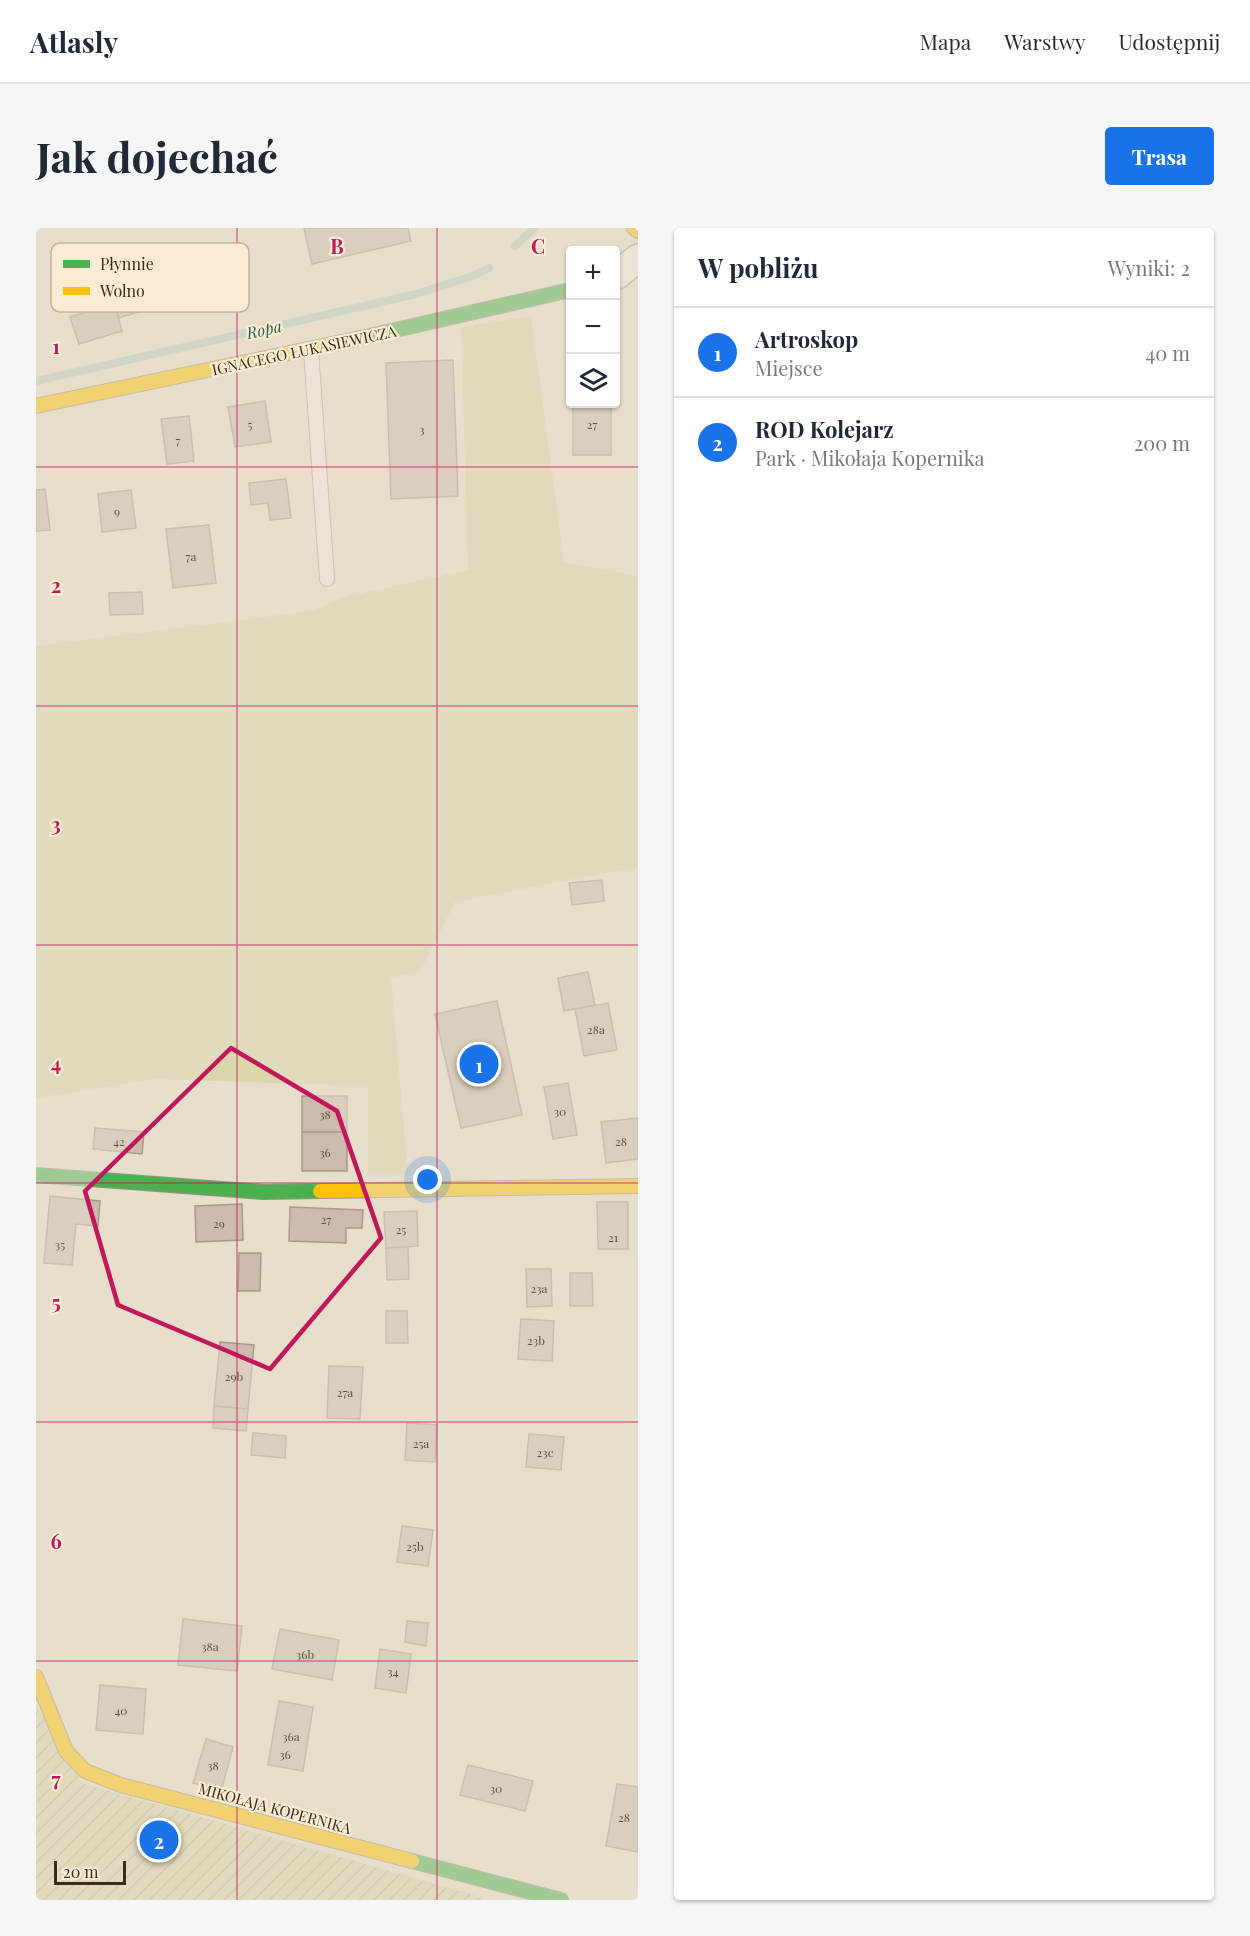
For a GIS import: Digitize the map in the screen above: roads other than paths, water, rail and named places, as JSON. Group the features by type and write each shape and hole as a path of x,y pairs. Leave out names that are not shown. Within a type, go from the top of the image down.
{"street":[{"path":"634,228 638,231"},
{"path":"620,272 638,258"},
{"name":"IGNACEGO ŁUKASIEWICZA","path":"36,406 311,350 566,291"},
{"path":"36,1175 263,1192 638,1186"},
{"name":"MIKOŁAJA KOPERNIKA","path":"36,1677 66,1751 85,1771 121,1785 561,1900"}],"lane":[{"path":"311,350 327,579"}],"waterway":[{"name":"Ropa","path":"515,246 534,228"},
{"name":"Ropa","path":"36,381 416,294 470,277 489,268"}],"place":[{"name":"Artroskop","path":"479,1064"},
{"name":"ROD Kolejarz","path":"159,1840"}]}
